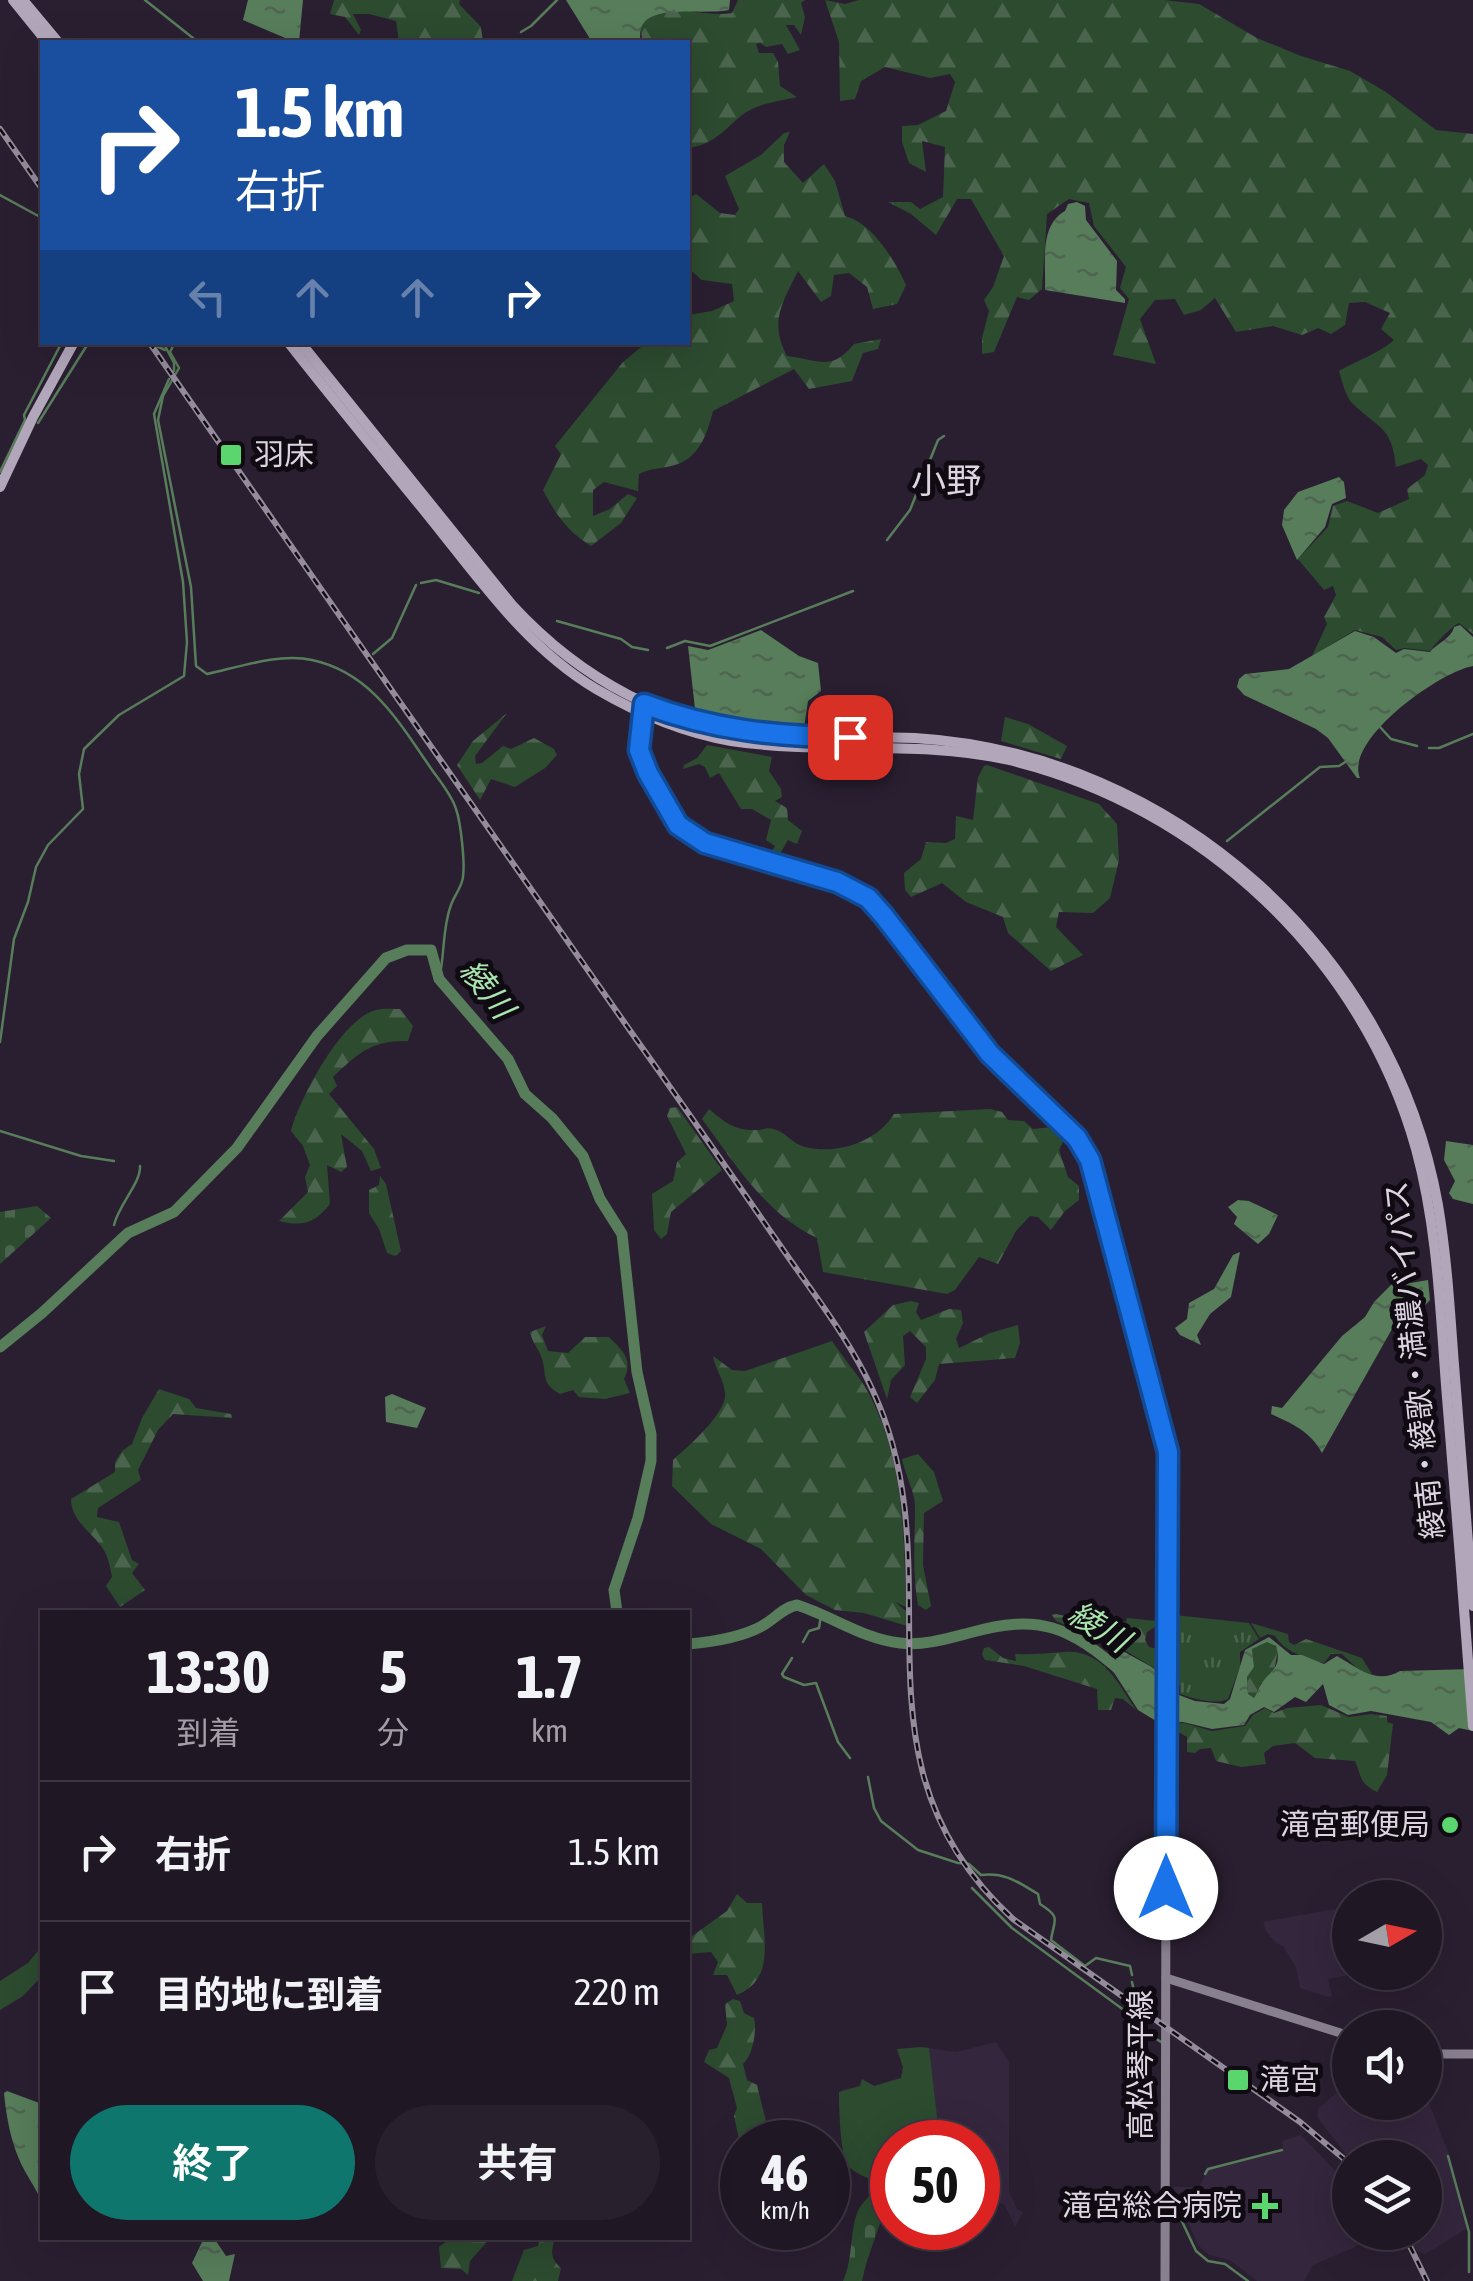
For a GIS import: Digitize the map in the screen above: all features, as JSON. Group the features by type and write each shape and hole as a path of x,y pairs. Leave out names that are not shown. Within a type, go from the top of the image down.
{"highway":[{"path":"13,0 45,40"},
{"path":"23,0 56,40"},
{"path":"0,487 72,345"},
{"name":"綾南・綾歌・満濃バイパス","path":"290,345 532,640 575,676 644,708 730,740 953,750 1052,772 1122,801 1190,840 1233,871 1302,938 1348,1000 1372,1042 1402,1109 1423,1177 1439,1294 1473,1726"},
{"name":"綾南・綾歌・満濃バイパス","path":"302,345 526,621 601,682 644,708 748,732 955,742 1055,764 1116,788 1182,824 1230,858 1300,923 1340,974 1381,1039 1410,1105 1431,1176 1446,1262 1473,1606"}],"main road":[{"name":"高松琴平線","path":"644,708 638,739 642,760 678,825 705,843 837,882 868,898 990,1054 1085,1149 1098,1180 1166,1444 1165,2281"},
{"path":"1166,1978 1332,2030"},
{"path":"1442,2054 1473,2054"}],"shaded area":[{"path":"1332,1910 1332,1978 1328,1979 1332,1996 1300,1988 1296,1967 1263,1922"},
{"path":"996,2042 1009,2062 1009,2191 1017,2209 1023,2212 1015,2227 1004,2204 1000,2203 1000,2120 870,2120 870,2176 850,2167 850,2120 841,2120 841,2090 860,2086 862,2079 874,2086 901,2078 903,2067 897,2049 921,2047 956,2052"},
{"path":"1332,2097 1332,2120 1436,2120 1449,2154 1468,2228 1442,2244 1442,2140 1335,2140 1317,2117 1318,2109"},
{"name":"滝宮総合病院","path":"1301,2135 1332,2167 1332,2250 1348,2250 1313,2265 1304,2281 1257,2281 1230,2260 1209,2255 1198,2245 1173,2187 1199,2187 1208,2170 1283,2151 1282,2141"}],"green space":[{"path":"334,0 460,0 459,4 481,27 483,40 399,40 396,21 353,14 361,30 359,35 345,17 330,14"},
{"path":"738,0 805,0 801,3 805,17 801,35 794,25 786,25 800,50 788,54 782,44 756,44 759,53 773,53 778,62 780,86 797,97 754,108 711,140 690,148 690,40 643,40 640,28 645,16 667,10 732,13"},
{"path":"825,0 845,4 859,0 1164,0 1199,4 1257,38 1350,71 1386,92 1436,130 1473,134 1473,634 1459,623 1430,651 1396,650 1382,637 1355,630 1312,656 1327,624 1324,617 1336,595 1333,586 1324,590 1298,559 1328,527 1333,506 1347,501 1378,513 1409,499 1407,489 1425,475 1428,465 1421,459 1396,467 1387,435 1351,402 1339,371 1394,340 1381,329 1390,313 1365,302 1349,303 1345,325 1331,334 1318,328 1302,335 1273,326 1236,332 1215,298 1201,310 1184,315 1175,299 1155,300 1140,319 1156,364 1113,355 1129,299 1120,288 1126,267 1094,226 1089,203 1069,199 1047,214 1042,289 1029,300 1017,297 994,352 982,354 989,311 984,300 1004,256 971,199 957,199 936,235 911,214 888,202 911,202 920,209 943,197 945,147 922,141 926,172 909,163 902,126 918,125 946,111 955,82 950,74 930,78 885,67 861,81 855,99 840,101 839,42"},
{"path":"790,132 784,145 784,162 803,183 824,164 835,181 845,216 873,234 906,285 897,304 873,309 867,287 849,273 834,275 831,296 821,302 798,271 778,322 787,356 831,361 854,344 881,339 878,349 863,353 852,381 809,389 794,369 713,411 695,453 680,463 639,474 638,491 604,482 593,490 593,516 610,509 628,494 637,498 621,523 591,546 563,522 543,490 561,454 555,446 623,362 644,345 690,345 690,315 712,311 734,301 732,284 702,280 690,270 690,198 696,194 720,213 735,215 739,209 725,176 761,155"},
{"path":"507,713 475,756 476,764 503,746 511,749 534,738 554,749 557,755 545,768 515,787 491,779 480,800 457,765 473,741"},
{"path":"1005,717 1028,724 1067,746 1061,759 1001,741"},
{"path":"707,745 772,757 769,771 782,797 775,801 787,808 788,820 802,831 797,844 788,840 778,857 770,855 775,846 766,840 771,820 752,809 741,809 719,773 710,778 699,764 683,769"},
{"path":"987,765 1099,804 1117,824 1119,860 1110,898 1093,913 1059,912 1056,927 1083,955 1051,971 1008,933 1003,917 966,902 942,883 911,897 905,890 904,873 921,859 926,842 946,843 955,839 956,816 973,820 978,777"},
{"path":"379,1009 400,1009 413,1026 408,1041 385,1043 358,1055 333,1077 337,1086 329,1094 374,1149 381,1168 371,1171 362,1151 341,1134 347,1167 341,1172 327,1165 330,1204 308,1222 279,1221 308,1192 305,1177 310,1165 303,1146 291,1131 312,1081 336,1043 363,1016"},
{"path":"677,1107 722,1170 671,1212 667,1234 661,1239 654,1230 652,1194 673,1181 677,1162 686,1154 667,1116 670,1108"},
{"path":"709,1109 737,1127 773,1129 800,1145 830,1149 867,1139 894,1114 990,1109 1002,1112 1008,1120 1024,1121 1033,1129 1052,1127 1066,1135 1059,1150 1068,1177 1079,1186 1079,1200 1051,1230 1038,1217 1030,1216 1016,1231 998,1264 979,1257 955,1290 947,1294 823,1272 817,1238 782,1215 753,1186 702,1119"},
{"path":"380,1176 386,1184 401,1251 395,1256 387,1253 369,1213 369,1190 379,1185"},
{"path":"37,1206 51,1218 0,1264 0,1212"},
{"path":"919,1303 916,1312 921,1320 949,1309 961,1310 963,1323 956,1339 959,1348 1018,1325 1020,1343 1015,1358 939,1364 935,1380 917,1403 910,1397 926,1359 926,1347 910,1331 903,1336 905,1365 891,1380 887,1399 864,1332 893,1305"},
{"path":"546,1326 542,1335 548,1351 568,1353 585,1337 609,1337 627,1361 624,1379 630,1393 605,1399 579,1397 573,1390 560,1394 553,1390 530,1332"},
{"path":"832,1341 868,1392 889,1444 900,1497 906,1607 895,1602 906,1611 907,1626 864,1613 835,1610 806,1595 761,1549 711,1524 672,1486 673,1460 706,1429 724,1401 724,1388 713,1356 732,1370 745,1371"},
{"path":"159,1389 189,1399 196,1408 231,1414 232,1418 173,1414 158,1430 138,1470 141,1480 98,1508 97,1517 119,1522 132,1560 139,1564 132,1573 145,1590 120,1607 106,1586 112,1577 105,1553 78,1519 71,1499 115,1472 115,1462 132,1444"},
{"path":"918,1454 934,1472 943,1501 924,1513 923,1565 931,1606 926,1610 918,1605 915,1501 902,1459"},
{"path":"1052,1615 1083,1620 1105,1616 1126,1622 1127,1618 1156,1621 1145,1640 1149,1647 1162,1650 1162,1673 1118,1646 1056,1621"},
{"path":"1174,1615 1249,1623 1259,1639 1240,1652 1240,1667 1228,1699 1211,1701 1180,1694 1180,1686 1174,1681"},
{"path":"1251,1623 1288,1634 1294,1645 1306,1639 1362,1658 1372,1674 1362,1673 1342,1654 1331,1654 1324,1663 1301,1656 1283,1646 1275,1636 1260,1638"},
{"path":"1267,1642 1278,1650 1274,1672 1261,1683 1254,1699 1248,1694 1247,1677 1254,1667 1252,1649"},
{"path":"989,1647 1003,1658 1016,1661 1015,1654 1064,1652 1089,1656 1108,1670 1136,1710 1123,1699 1115,1698 1111,1710 1098,1710 1097,1689 1024,1666 985,1660 982,1654"},
{"path":"1321,1705 1349,1717 1387,1716 1387,1722 1393,1724 1387,1775 1377,1792 1364,1782 1355,1761 1315,1758 1295,1743 1273,1746 1264,1753 1266,1764 1241,1767 1216,1761 1211,1748 1187,1752 1187,1737 1173,1735 1174,1724 1212,1731 1245,1726 1265,1708 1274,1713"},
{"path":"737,1894 747,1903 762,1903 762,1968 758,1979 737,1995 727,1975 713,1975 718,1962 711,1952 690,1954 690,1938 727,1911"},
{"path":"40,1948 40,1978 23,1996 0,2010 0,1981 28,1963"},
{"path":"733,1999 740,2001 744,2013 754,2018 753,2042 743,2064 747,2080 757,2085 766,2120 735,2120 737,2108 729,2078 704,2062 709,2050 717,2048 727,2025 725,2004"},
{"path":"929,2048 937,2120 870,2120 870,2179 850,2167 850,2120 841,2120 839,2092 860,2086 862,2079 874,2086 901,2078 903,2067 897,2049"},
{"path":"870,2196 871,2250 862,2281 843,2281 857,2214"},
{"path":"448,2240 488,2240 470,2261 468,2275 461,2269 441,2268 439,2247"},
{"path":"540,2240 555,2240 552,2254 561,2268 558,2281 512,2281 524,2250 538,2246"}],"water":[{"path":"248,0 303,0 299,40 290,40 243,20"},
{"path":"566,0 730,0 729,10 657,15 641,29 641,40 591,40"},
{"path":"1077,202 1085,206 1086,220 1117,261 1116,290 1125,303 1045,290 1045,256 1051,226 1068,204"},
{"path":"1339,477 1344,482 1346,498 1332,504 1325,527 1297,560 1282,525 1284,510 1298,492"},
{"path":"1460,625 1473,637 1473,666 1418,694 1380,727 1366,745 1359,763 1360,778 1316,729 1244,695 1237,687 1245,674 1289,669 1355,631 1374,637 1396,653 1404,649 1430,652"},
{"path":"761,630 799,656 818,663 821,691 808,701 804,728 734,722 695,709 688,646 708,650"},
{"path":"1446,1141 1473,1145 1473,1204 1453,1199 1449,1193 1455,1181 1444,1160"},
{"path":"1238,1200 1278,1215 1269,1234 1258,1244 1234,1224 1237,1217 1228,1207"},
{"path":"1240,1252 1231,1297 1210,1314 1197,1335 1201,1345 1180,1335 1175,1328 1187,1319 1189,1303 1214,1289 1233,1255"},
{"path":"1428,1280 1430,1300 1413,1318 1392,1329 1322,1453 1306,1434 1271,1414 1272,1406 1282,1408 1394,1282 1399,1285"},
{"path":"392,1394 426,1408 417,1428 386,1422 385,1397"},
{"path":"1269,1637 1291,1655 1324,1664 1337,1656 1375,1676 1400,1671 1473,1669 1473,1731 1459,1728 1449,1735 1431,1722 1371,1711 1348,1715 1329,1705 1323,1684 1306,1702 1295,1697 1274,1712 1264,1707 1250,1715 1244,1725 1212,1729 1183,1722 1161,1724 1138,1710 1113,1671 1119,1649 1179,1687 1179,1695 1224,1704 1230,1699 1245,1650","holes":["1267,1642 1276,1646 1276,1665 1254,1698 1248,1694 1247,1677 1254,1667 1252,1649"]},
{"path":"4,2093 40,2103 40,2198 13,2143"},
{"path":"203,2240 215,2240 226,2256 235,2254 229,2281 203,2281 192,2263"}],"waterway":[{"path":"145,0 195,40"},
{"path":"521,32 557,0"},
{"path":"0,195 40,217"},
{"path":"0,472 60,345"},
{"path":"38,423 87,345"},
{"path":"154,345 165,350"},
{"path":"165,345 174,371"},
{"path":"174,345 170,352 179,368 163,396 158,420 191,587 196,666 207,674 273,660 312,660 350,675 393,714 447,791 459,824 463,877 448,914 439,979"},
{"path":"0,1042 14,939 36,867 48,845 83,809 79,774 84,749 119,715 184,676 187,642 183,582 154,414 169,379"},
{"path":"887,540 910,510 938,440 944,436"},
{"path":"421,583 436,580 479,593"},
{"path":"373,654 392,638 416,585"},
{"path":"667,648 685,641 710,646 853,591"},
{"path":"557,621 648,650"},
{"path":"1380,727 1391,739 1417,746"},
{"path":"1429,748 1439,748 1473,734"},
{"path":"1227,841 1320,767 1339,766 1347,761"},
{"name":"綾川","path":"0,1347 128,1233 174,1212 237,1148 317,1036 386,958 407,950 431,950 439,979 508,1059 525,1094 552,1118 583,1156 600,1199 622,1234 637,1372 651,1434 651,1461 638,1518 614,1590 617,1610"},
{"path":"0,1131 81,1156 114,1161"},
{"path":"114,1225 140,1166"},
{"name":"綾川","path":"690,1644 744,1634 797,1605 873,1637 900,1643 917,1644 1015,1624 1052,1628 1087,1645 1124,1674"},
{"path":"803,1642 809,1631 819,1628 821,1615"},
{"path":"792,1658 782,1674 804,1685 816,1683 838,1742 850,1758"},
{"path":"868,1777 874,1808 881,1821 918,1850 969,1864 981,1875 1004,1877 1038,1894 1040,1904 1054,1916 1051,1940 1085,1966 1096,1958 1130,1966 1132,1975"},
{"path":"972,1888 1012,1928 1132,2016"},
{"path":"1132,1982 1136,2000"},
{"path":"1140,2022 1146,2032 1161,2042"},
{"path":"1205,2174 1208,2169 1282,2150"},
{"path":"1448,2156 1469,2232 1469,2272"},
{"path":"1171,2198 1196,2251 1208,2261 1225,2264 1248,2281"}],"railway":[{"path":"0,129 40,186"},
{"path":"151,345 820,1302 864,1372 897,1460 907,1529 914,1730 929,1795 960,1858 1013,1919 1300,2122 1332,2149"},
{"path":"1412,2250 1427,2281"}],"place":[{"name":"羽床","path":"231,455"},
{"name":"滝宮郵便局","path":"1450,1825"},
{"name":"滝宮","path":"1238,2080"},
{"name":"滝宮総合病院","path":"1265,2206"}],"district":[{"name":"小野","path":"946,481"}],"route":[{"path":"850,737 748,732 686,719 644,704 638,739 648,773 672,817 686,833 717,847 846,886 868,898 990,1054 1085,1149 1098,1180 1168,1452 1166,1888"}]}
